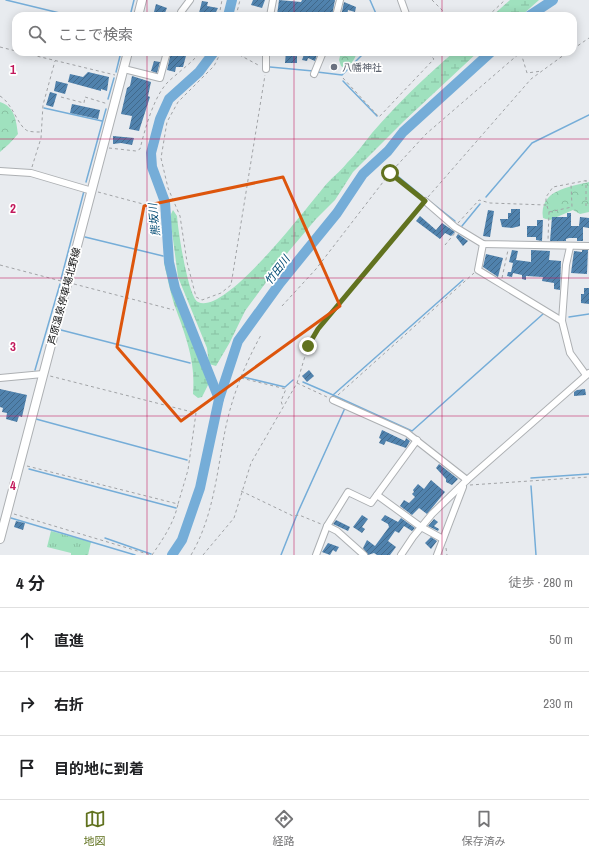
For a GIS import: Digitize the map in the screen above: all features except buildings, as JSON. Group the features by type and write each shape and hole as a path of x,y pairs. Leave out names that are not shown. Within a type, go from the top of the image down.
{"main road":[{"path":"139,12 142,0"},
{"name":"芦原温泉停車場北野線","path":"0,539 4,511 21,465 43,374 127,56"}],"street":[{"path":"181,12 190,0"},
{"path":"272,12 274,0"},
{"path":"337,12 340,0"},
{"path":"401,0 405,12"},
{"path":"123,73 160,78 166,56"},
{"path":"266,56 266,69"},
{"path":"314,74 321,56"},
{"path":"0,171 31,173 92,191"},
{"path":"425,201 457,228 483,244 547,247 589,246"},
{"path":"483,244 478,270 562,322"},
{"path":"402,555 432,514 468,480 588,374 570,353 562,322 566,265 570,247"},
{"path":"0,378 43,374"},
{"path":"334,400 407,433 468,480"},
{"path":"316,555 327,526 348,492 371,503 417,440"},
{"path":"437,555 463,486"},
{"path":"377,495 422,527 443,539"},
{"path":"327,526 337,531 364,555"}],"path":[{"path":"220,12 222,0"},
{"path":"237,12 240,0"},
{"path":"432,0 444,12"},
{"path":"492,12 505,0"},
{"path":"577,46 589,38"},
{"path":"0,47 12,50"},
{"path":"36,56 123,73"},
{"path":"103,147 136,151 140,149 144,131 161,92 168,82 189,66 198,56"},
{"path":"219,56 214,66 178,102 167,122 161,158 168,188 180,216 187,262 196,297 202,300 211,298 231,285 266,69 242,56"},
{"path":"343,78 379,117 434,59 431,56"},
{"path":"282,306 316,269 390,173 426,134 516,56"},
{"path":"522,56 527,73 542,71"},
{"path":"203,555 234,518 241,491 252,463 297,383 308,346 318,329 518,92 531,79 563,56"},
{"path":"31,173 42,132 43,104 55,61"},
{"path":"0,96 5,99 16,115 20,125 28,131 42,132"},
{"path":"61,97 84,103 85,97 114,106"},
{"path":"390,173 425,201"},
{"path":"547,247 549,212 546,205 546,197 553,187 589,180"},
{"path":"586,181 586,206"},
{"path":"549,212 572,207 571,184"},
{"path":"92,191 158,208"},
{"path":"445,245 479,200 490,203 546,205"},
{"path":"500,284 509,246"},
{"path":"0,265 174,310"},
{"path":"297,383 334,400 478,270"},
{"path":"191,555 202,534 210,506 226,427 241,378 261,335"},
{"path":"4,511 152,555 163,540 176,514 188,470 196,413 43,374"},
{"path":"241,378 286,389 281,402 284,408"},
{"path":"21,465 178,504"},
{"path":"463,486 589,477"},
{"path":"241,491 293,516 299,516 327,526"}],"highlighted area":[{"path":"283,177 340,306 181,421 117,347 144,206"}],"green space":[{"path":"510,0 539,0 526,12 496,12"},
{"path":"340,56 355,56 349,66 344,68 341,66 339,60"},
{"path":"449,56 474,56 404,121 353,172 335,200 316,219 289,251 245,311 216,366 209,364 207,348 178,277 171,224 171,214 173,210 177,216 184,262 194,297 198,302 210,302 227,293 265,257 327,184 354,156 372,133 432,71"},
{"path":"0,102 9,107 12,111 18,134 0,152"},
{"path":"589,182 589,212 580,214 573,210 550,220 543,218 543,209 546,201 557,191"},
{"path":"165,258 169,266 171,282 175,294 209,383 202,397 198,398 193,394 193,370 189,348 171,294 164,263"},
{"path":"51,531 91,542 88,555 71,555 71,553 47,547"}],"waterway":[{"path":"6,0 56,12"},
{"path":"131,12 134,0"},
{"name":"熊坂川","path":"229,12 232,0"},
{"path":"370,0 375,12"},
{"name":"竹田川","path":"535,12 553,0"},
{"path":"116,72 120,56"},
{"name":"熊坂川","path":"211,56 199,72 169,99 160,119 151,153 152,167 165,202 169,262 175,288 219,399"},
{"path":"317,72 342,75 361,56"},
{"name":"竹田川","path":"172,555 182,540 200,488 219,399 238,341 280,283 337,213 363,174 388,151 403,132 487,56"},
{"path":"270,67 313,71"},
{"path":"108,99 114,78"},
{"path":"343,81 377,116"},
{"path":"44,108 102,121"},
{"path":"86,182 106,109"},
{"path":"486,197 532,143 589,115"},
{"path":"394,173 422,196"},
{"path":"61,279 84,191"},
{"path":"432,203 455,221"},
{"path":"462,226 480,204"},
{"path":"85,237 163,256"},
{"path":"303,382 333,395 463,280"},
{"path":"35,370 60,284"},
{"path":"333,395 412,431 543,314"},
{"path":"569,317 589,314"},
{"path":"61,330 190,363"},
{"path":"243,377 285,387 293,380"},
{"path":"281,555 298,512 345,408"},
{"path":"36,419 187,460"},
{"path":"29,469 176,508"},
{"path":"531,478 589,474"},
{"path":"531,486 536,555"},
{"path":"11,518 135,555"},
{"path":"105,538 151,554"}],"place":[{"name":"八幡神社","path":"334,67"}],"route":[{"path":"308,346 318,329 425,201 390,173"}]}
